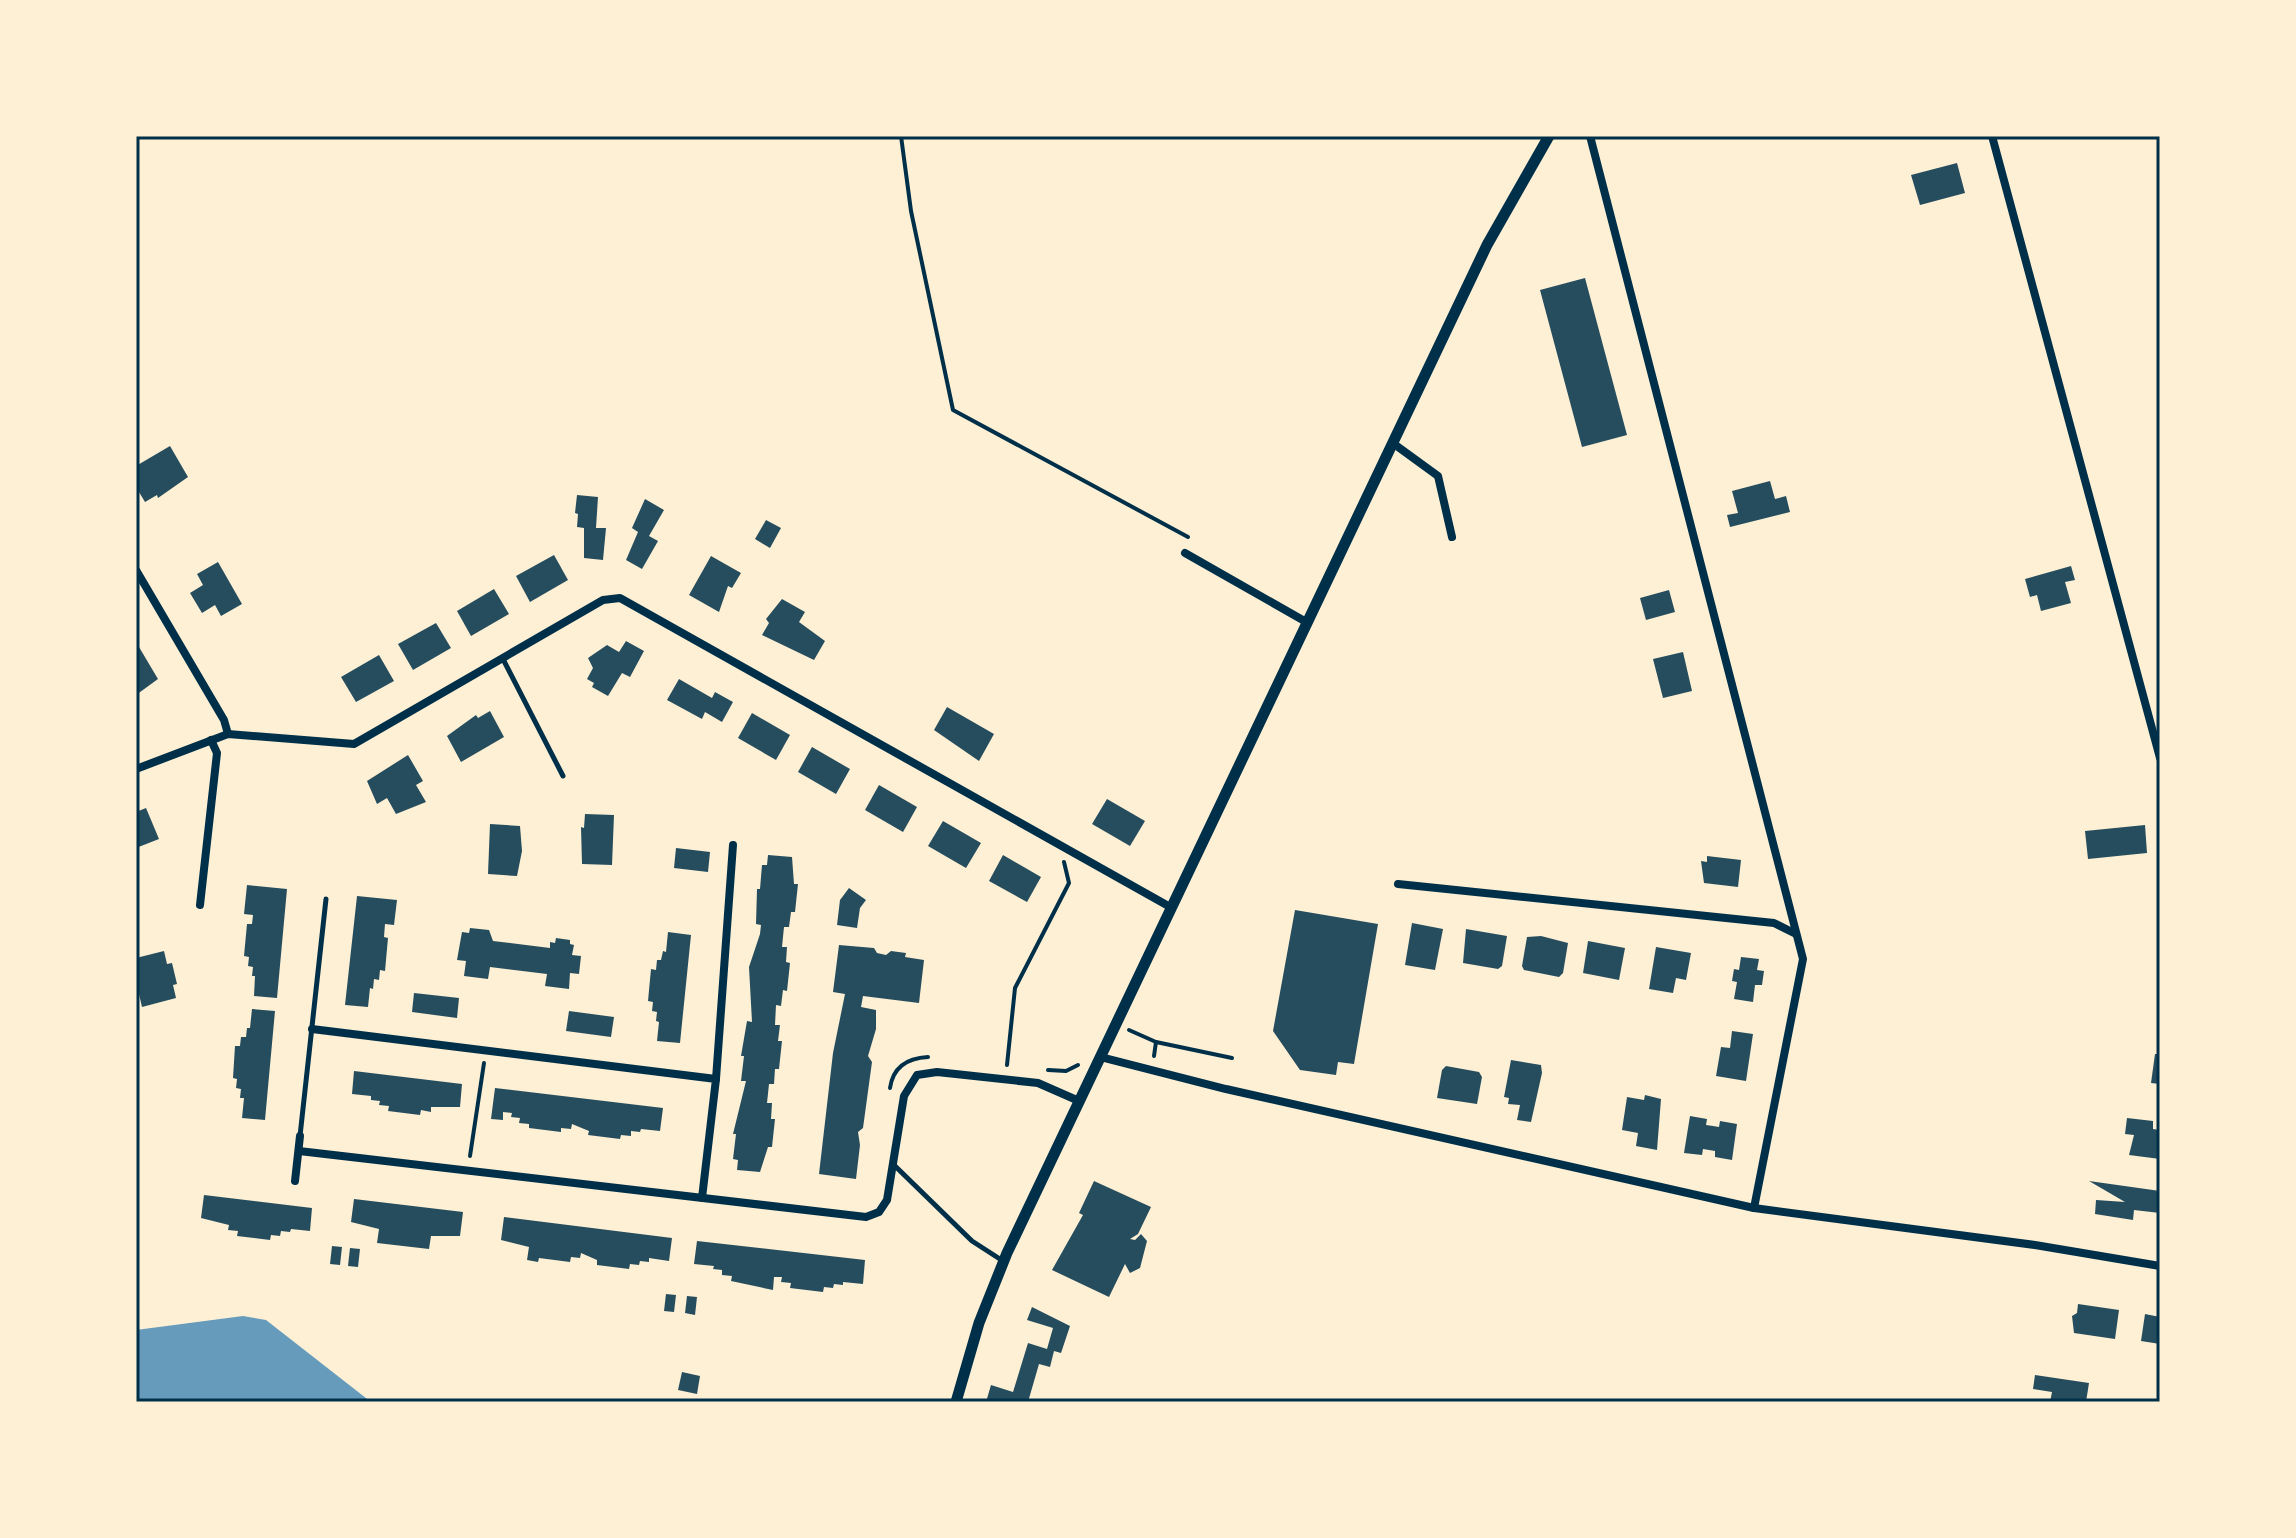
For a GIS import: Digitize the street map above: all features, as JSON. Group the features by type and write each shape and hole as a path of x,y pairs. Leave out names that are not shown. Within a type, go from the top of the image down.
{"street":[{"path":"956,1402 974,1338 1004,1262 1079,1101 1497,225 1549,136"},
{"path":"1590,136 1803,959 1754,1208"},
{"path":"1992,136 2160,758"},
{"path":"1394,444 1438,476 1452,537"},
{"path":"1185,553 1308,623"},
{"path":"136,570 224,720 228,734"},
{"path":"136,769 228,734 354,744 603,600 620,598 1172,908"},
{"path":"200,905 217,753 211,740"},
{"path":"702,1198 716,1079 733,845"},
{"path":"1398,884 1774,923 1796,934"},
{"path":"312,1029 716,1079"},
{"path":"1101,1057 1150,1071 1754,1208 2035,1245 2160,1266"},
{"path":"299,1151 870,1216 887,1200 905,1091 911,1080 922,1073 1038,1083 1079,1101"},
{"path":"295,1181 300,1136"}],"lane":[{"path":"503,659 563,776"},
{"path":"300,1136 326,899"},
{"path":"893,1164 972,1241 1004,1262"}],"path":[{"path":"901,136 911,211 953,410 1191,539"},
{"path":"1007,1065 1015,988 1069,883 1059,844"},
{"path":"1116,1024 1156,1042 1232,1058"},
{"path":"1150,1071 1156,1042"},
{"path":"455,1155 471,1156 486,1051"},
{"path":"889,1094 891,1078 908,1060 934,1056"},
{"path":"1045,1069 1066,1071 1082,1062"},
{"path":"992,1063 1020,1066"}],"water":[{"path":"243,1316 266,1320 371,1402 136,1402 136,1330"}],"building":[{"path":"1957,163 1965,193 1920,205 1911,175"},
{"path":"1585,278 1627,435 1582,447 1540,290"},
{"path":"170,446 188,477 158,498 157,495 145,502 136,487 136,466"},
{"path":"1770,481 1775,499 1786,496 1790,512 1730,527 1727,515 1738,513 1732,491"},
{"path":"577,495 598,497 596,528 606,528 603,560 584,558 584,528 577,527 578,514 575,513"},
{"path":"645,499 664,510 649,536 658,541 642,569 626,560 638,532 632,528"},
{"path":"766,520 781,528 770,548 755,539"},
{"path":"554,555 568,580 530,602 516,576"},
{"path":"711,556 741,573 732,588 728,586 719,612 689,595"},
{"path":"218,562 242,604 221,616 215,605 202,613 190,593 203,585 197,574"},
{"path":"2071,566 2075,580 2065,582 2071,603 2041,611 2037,595 2030,597 2025,579"},
{"path":"494,589 509,614 471,636 457,611"},
{"path":"1669,590 1675,612 1646,620 1640,598"},
{"path":"782,599 805,612 799,622 825,641 814,660 762,635 769,623 766,619"},
{"path":"436,623 451,648 413,670 398,644"},
{"path":"626,641 644,651 630,677 622,673 608,696 592,687 594,683 587,679 593,668 588,658 607,645 619,652"},
{"path":"136,642 158,679 136,695"},
{"path":"1683,652 1692,691 1663,698 1653,659"},
{"path":"379,655 394,681 356,702 341,677"},
{"path":"679,679 712,698 715,692 733,702 722,722 705,712 702,719 667,700"},
{"path":"947,707 994,734 979,761 934,730"},
{"path":"490,711 504,737 461,762 447,736 476,715 478,718"},
{"path":"752,713 790,735 776,760 738,738"},
{"path":"812,747 850,769 836,794 798,772"},
{"path":"408,755 423,781 416,785 426,802 396,814 387,798 377,804 367,781"},
{"path":"879,785 917,807 903,832 865,810"},
{"path":"1107,799 1145,821 1130,846 1092,824"},
{"path":"146,808 159,839 136,848 136,812"},
{"path":"585,814 614,815 612,865 582,864 581,827 584,828"},
{"path":"943,821 981,843 966,868 928,846"},
{"path":"490,824 520,826 522,851 517,876 488,874"},
{"path":"2145,825 2147,853 2088,859 2085,831"},
{"path":"676,848 710,852 708,872 674,868"},
{"path":"768,855 792,857 794,884 798,884 795,912 791,912 789,927 784,927 782,947 787,947 786,962 790,963 787,991 783,990 781,1006 776,1005 775,1025 780,1025 778,1041 782,1041 779,1069 775,1069 774,1084 769,1084 767,1103 772,1103 771,1119 775,1119 772,1147 768,1147 760,1172 737,1170 738,1160 733,1159 736,1134 733,1134 746,1081 741,1081 744,1056 741,1056 747,1021 752,1022 749,967 761,925 756,924 757,889 760,889 762,865 767,865"},
{"path":"1003,855 1041,877 1027,902 989,881"},
{"path":"1707,856 1741,860 1738,887 1704,883 1701,861 1707,862"},
{"path":"247,885 287,889 277,998 254,996 253,967 248,966 249,957 244,956 247,924 252,924 253,915 244,914"},
{"path":"849,888 866,900 860,908 857,928 837,925 840,900"},
{"path":"357,896 397,900 394,925 385,924 384,937 388,938 385,971 380,970 379,980 374,979 368,1007 345,1005"},
{"path":"1295,910 1378,924 1354,1064 1338,1062 1336,1075 1300,1070 1273,1031"},
{"path":"1412,923 1443,929 1435,970 1405,965"},
{"path":"470,928 489,930 493,941 550,948 550,942 555,943 556,938 570,940 570,944 574,945 572,955 581,956 579,974 570,973 569,989 545,986 547,974 490,967 488,979 464,976 466,961 457,960 462,932 469,933"},
{"path":"1466,929 1507,936 1502,966 1498,969 1463,963"},
{"path":"668,932 691,935 680,1043 657,1041 657,1012 652,1011 653,1002 648,1001 651,969 656,970 657,960 661,960 663,951 666,952"},
{"path":"1541,936 1568,943 1563,973 1559,977 1524,970 1522,966 1527,937"},
{"path":"1588,941 1625,948 1619,980 1583,973"},
{"path":"839,945 874,948 877,953 886,955 891,951 906,953 905,957 924,960 919,1003 863,996 861,1007 876,1010 876,1029 868,1056 872,1062 863,1128 858,1132 860,1145 856,1179 819,1174 833,1053 845,994 833,992"},
{"path":"1656,947 1691,953 1686,980 1676,978 1673,993 1649,989"},
{"path":"164,951 167,964 172,963 177,984 173,985 176,998 142,1007 136,981 136,958"},
{"path":"1741,957 1759,959 1757,970 1764,971 1762,985 1755,985 1753,1002 1734,999 1737,982 1732,981 1734,969 1739,970"},
{"path":"414,993 459,998 457,1018 412,1012"},
{"path":"252,1009 275,1011 265,1120 242,1118 244,1098 240,1098 241,1089 236,1088 237,1079 233,1078 235,1046 240,1046 241,1037 246,1037"},
{"path":"569,1011 614,1017 611,1037 566,1031"},
{"path":"1732,1031 1753,1034 1746,1081 1716,1076 1721,1047 1730,1048"},
{"path":"2155,1054 2160,1054 2160,1084 2151,1083"},
{"path":"1511,1060 1541,1065 1531,1122 1517,1120 1520,1105 1508,1104 1509,1098 1504,1097"},
{"path":"1446,1066 1479,1072 1482,1077 1477,1104 1437,1098 1442,1070"},
{"path":"354,1071 462,1084 460,1107 431,1107 431,1112 421,1110 420,1115 388,1111 389,1106 379,1105 380,1101 371,1100 371,1096 352,1094"},
{"path":"495,1088 663,1108 660,1131 631,1131 631,1136 621,1135 620,1139 588,1135 589,1131 572,1124 571,1129 561,1128 561,1132 529,1128 529,1124 519,1123 520,1118 511,1117 512,1113 503,1112 503,1120 491,1119"},
{"path":"1645,1095 1661,1099 1657,1150 1636,1146 1638,1133 1622,1130 1627,1097 1644,1100"},
{"path":"1690,1116 1707,1119 1706,1125 1719,1127 1720,1121 1737,1124 1732,1160 1715,1157 1715,1151 1703,1149 1702,1155 1684,1153"},
{"path":"2127,1118 2153,1121 2153,1129 2160,1130 2160,1159 2129,1155 2134,1135 2125,1134"},
{"path":"1094,1181 1151,1207 1138,1234 1130,1239 1135,1240 1141,1234 1147,1241 1140,1268 1130,1273 1125,1264 1109,1297 1052,1270 1083,1215 1079,1213"},
{"path":"2089,1181 2160,1191 2160,1213 2134,1210 2133,1220 2095,1214 2096,1200 2125,1202"},
{"path":"204,1195 312,1208 310,1231 281,1231 280,1236 271,1235 270,1240 237,1236 238,1231 228,1230 229,1225 201,1218"},
{"path":"354,1199 463,1212 460,1236 431,1236 429,1249 377,1243 379,1229 351,1222"},
{"path":"504,1217 672,1238 669,1261 649,1258 649,1262 630,1264 629,1269 597,1265 597,1260 581,1253 580,1258 571,1257 570,1262 539,1258 538,1262 527,1260 529,1247 501,1240"},
{"path":"697,1241 865,1260 863,1284 843,1282 843,1285 834,1284 833,1288 824,1287 823,1292 790,1288 791,1283 781,1282 782,1277 774,1277 773,1290 731,1281 732,1276 722,1275 722,1270 713,1269 714,1266 694,1264"},
{"path":"332,1246 342,1247 340,1265 330,1264"},
{"path":"350,1248 360,1249 358,1267 348,1266"},
{"path":"666,1294 676,1295 674,1312 664,1311"},
{"path":"687,1296 697,1297 695,1315 685,1313"},
{"path":"2078,1304 2119,1310 2115,1339 2074,1333 2072,1316 2077,1313"},
{"path":"1032,1307 1070,1326 1061,1353 1054,1351 1050,1367 1039,1364 1028,1402 986,1402 991,1385 1013,1392 1028,1343 1047,1349 1053,1328 1027,1320"},
{"path":"2145,1314 2160,1317 2160,1344 2141,1341"},
{"path":"682,1372 700,1376 697,1394 678,1390"},
{"path":"2035,1375 2089,1383 2086,1402 2050,1402 2052,1392 2033,1389"}]}
